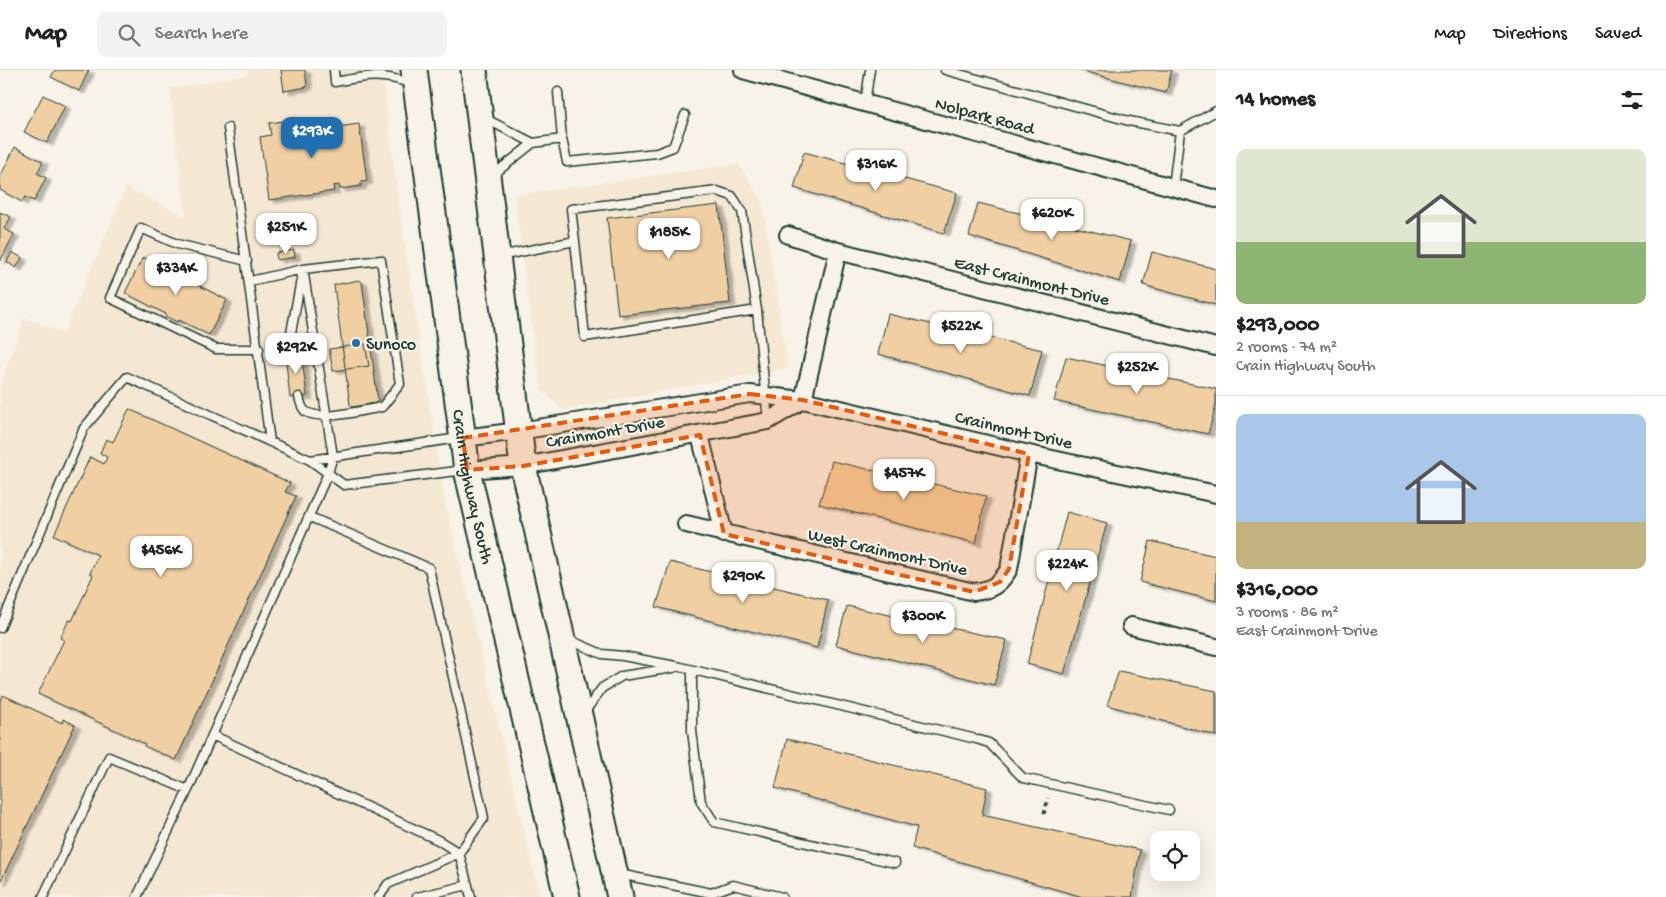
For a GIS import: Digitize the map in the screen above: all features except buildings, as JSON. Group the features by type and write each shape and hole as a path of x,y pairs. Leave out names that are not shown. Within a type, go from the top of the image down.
{"main road":[{"path":"474,70 523,466 618,885"},
{"name":"Crain Highway South","path":"415,78 467,470 567,897"}],"street":[{"name":"Nolpark Road","path":"743,70 1216,199"},
{"name":"East Crainmont Drive","path":"788,235 838,251 1216,348"},
{"path":"803,400 838,251"},
{"name":"Crainmont Drive","path":"463,438 519,431 750,394 803,400 1029,454 1216,494"},
{"name":"Crainmont Drive","path":"467,470 523,466 768,421 803,400"},
{"path":"700,435 724,534"},
{"name":"West Crainmont Drive","path":"686,524 974,592 988,590 1000,582 1009,569 1029,454"},
{"path":"1132,626 1216,647"}],"lane":[{"path":"334,70 335,82 372,75 415,78"},
{"path":"865,103 870,70"},
{"path":"945,70 1129,121 1180,131 1216,111"},
{"path":"558,92 562,139 567,162 657,153 673,147 685,116"},
{"path":"480,116 533,143"},
{"path":"228,128 250,281 270,442"},
{"path":"1173,187 1180,131"},
{"path":"488,179 533,143 562,139"},
{"path":"757,310 585,337 571,209 717,191 732,196 742,211 757,310 768,421"},
{"path":"247,261 176,244 141,228 110,298 216,349 259,349"},
{"path":"498,257 575,241"},
{"path":"250,281 303,269 381,260 400,384 382,407 326,416 306,412 302,407 299,396"},
{"path":"292,352 290,338 303,269"},
{"path":"137,897 188,790 310,517 333,456 303,269"},
{"path":"0,628 84,428 127,377 310,460 344,485 467,470"},
{"path":"310,460 463,438"},
{"path":"310,517 429,568 484,818 459,853 388,884 379,897"},
{"path":"561,635 602,654 681,667 976,739 989,744 1023,778 1169,810"},
{"path":"580,719 602,688 622,676 681,667"},
{"path":"692,670 692,731 701,802 714,822 895,863"},
{"path":"212,735 438,840 459,853 471,897"},
{"path":"43,897 109,757 188,790"},
{"path":"618,885 712,895 734,885 782,897"},
{"path":"417,897 468,886"}],"highlighted area":[{"path":"750,394 803,400 1029,454 1009,569 1000,582 974,592 724,534 700,435 523,466 467,470 463,438"}],"shaded area":[{"path":"247,70 382,70 403,235 445,501 540,897 0,897 0,386 24,318 64,333 126,187 186,216 170,89 248,74"},
{"path":"738,164 762,200 788,368 563,410 541,390 514,195"}],"place":[{"name":"Sunoco","path":"356,343"}]}
